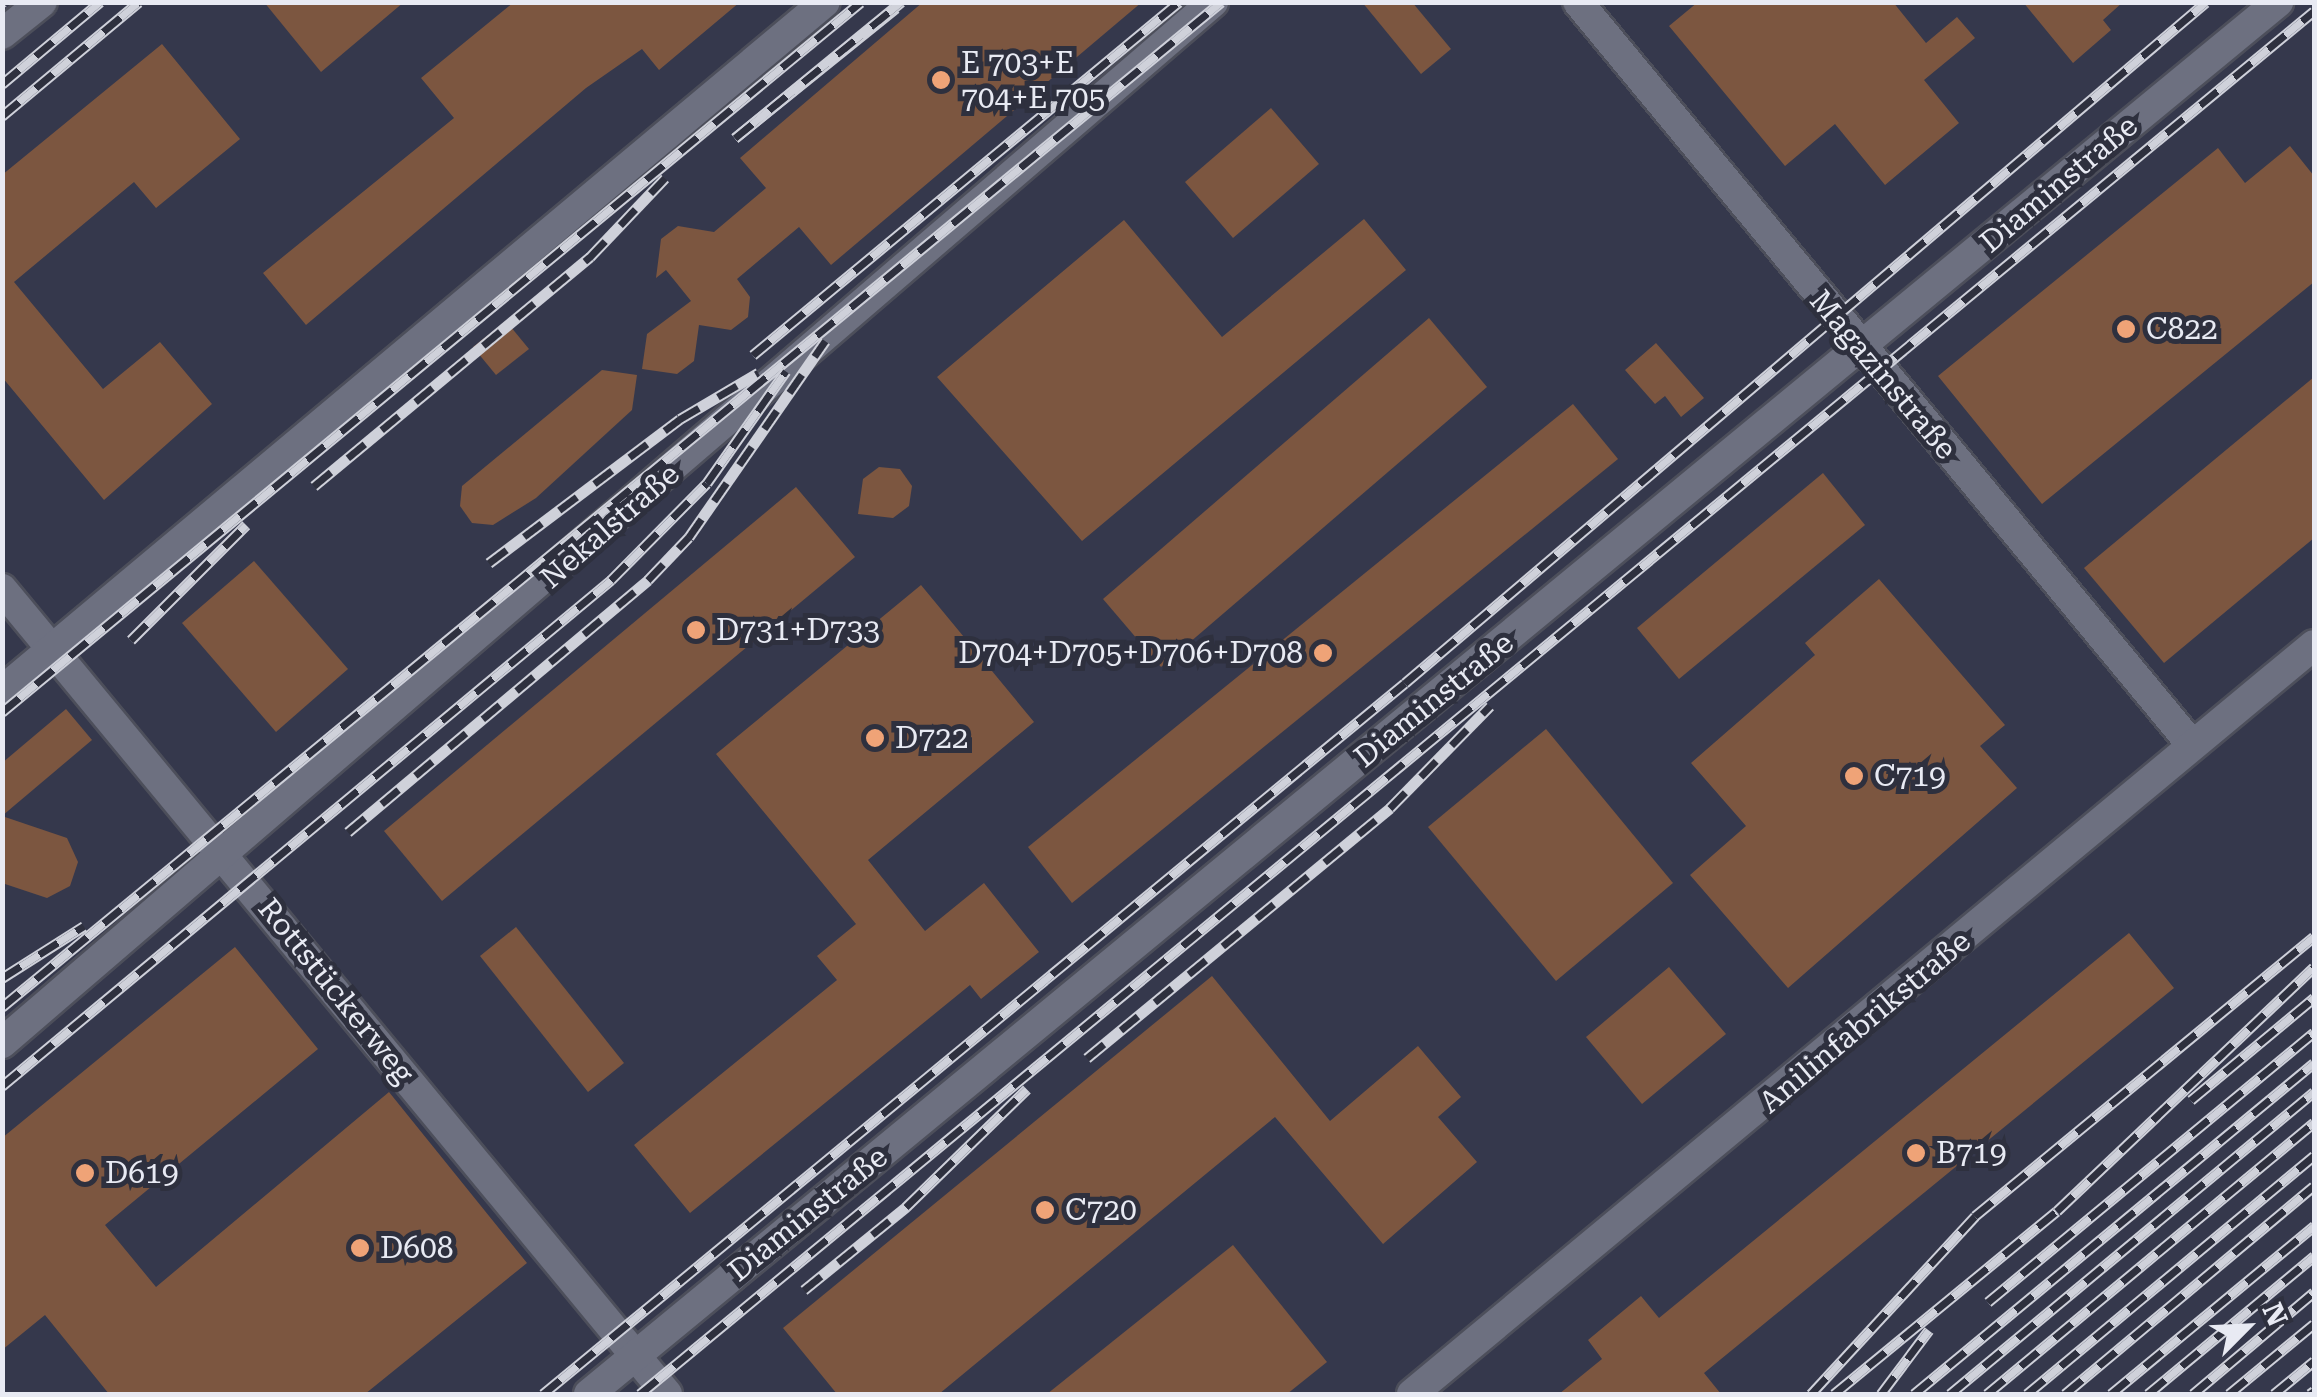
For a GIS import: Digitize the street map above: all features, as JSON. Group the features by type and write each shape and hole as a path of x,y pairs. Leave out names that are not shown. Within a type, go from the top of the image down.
{"street":[{"path":"2,34 42,2"},
{"path":"2,691 825,2"},
{"name":"Nekalstraße","path":"2,1043 227,858 1214,2"},
{"name":"Magazinstraße","path":"1578,2 1861,350 2192,745"},
{"name":"Diaminstraße","path":"588,1394 1861,350 2278,2"},
{"name":"Rottstückerweg","path":"2,589 667,1394"},
{"name":"Anilinfabrikstraße","path":"1412,1394 2314,645"}],"shaded area":[{"path":"3,3 2314,3 2314,1394 3,1394"}],"building":[{"path":"264,2 404,2 321,72"},
{"path":"514,2 740,2 659,70 642,49 586,88 306,325 263,273 454,118 421,78"},
{"name":"E 703+E 704+E 705","path":"923,2 1142,2 831,265 799,227 737,279 750,297 748,317 731,330 699,325 694,361 677,374 642,369 647,334 691,301 666,270 656,278 661,239 678,226 714,232 766,188 740,158"},
{"path":"1362,2 1412,2 1451,49 1421,74"},
{"path":"1698,2 1893,2 1926,43 1957,17 1975,38 1924,80 1959,123 1885,185 1835,124 1785,166 1669,26"},
{"path":"2023,2 2123,2 2103,20 2111,30 2073,63"},
{"path":"162,44 240,139 156,208 134,182 14,282 103,389 160,342 212,404 104,500 2,377 2,175"},
{"path":"1271,108 1319,164 1233,238 1185,182"},
{"name":"C822","path":"2290,146 2314,176 2314,282 2042,504 1938,376 2218,148 2245,183"},
{"path":"1364,219 1406,270 1082,541 937,377 1124,220 1222,337"},
{"path":"1429,318 1487,387 1161,667 1103,599"},
{"path":"506,321 529,349 496,375 473,347"},
{"path":"1656,343 1704,398 1681,417 1665,396 1655,404 1625,370"},
{"path":"602,370 637,375 632,410 536,498 493,525 472,523 460,506 462,486"},
{"path":"2314,377 2314,538 2164,663 2084,568"},
{"name":"D704+D705+D706+D708","path":"1573,404 1618,459 1072,903 1028,847"},
{"path":"879,467 900,469 912,486 909,506 893,518 858,514 863,479"},
{"path":"1823,473 1865,525 1679,679 1637,628"},
{"name":"D731+D733","path":"796,487 855,557 442,901 384,831"},
{"path":"254,561 348,669 276,732 182,623"},
{"name":"C719","path":"1879,579 2005,725 1980,746 2017,788 1788,988 1690,875 1746,826 1691,763 1815,655 1805,643"},
{"path":"921,585 1034,722 868,860 925,931 984,883 1039,952 981,999 970,985 690,1213 634,1145 837,980 817,956 856,924 716,754"},
{"path":"66,709 92,740 2,816 2,763"},
{"path":"1546,729 1673,883 1556,981 1428,827"},
{"path":"2,816 67,838 78,862 70,886 47,898 2,883"},
{"path":"516,927 624,1063 588,1092 480,956"},
{"name":"B719","path":"2129,933 2174,988 1704,1373 1721,1394 1559,1394 1602,1359 1588,1340 1641,1296 1659,1318"},
{"path":"235,947 318,1049 105,1225 156,1287 389,1092 527,1263 365,1394 109,1394 45,1315 2,1350 2,1138"},
{"path":"1669,967 1726,1034 1642,1104 1586,1037"},
{"name":"C720","path":"1212,976 1330,1121 1418,1046 1461,1097 1438,1117 1477,1162 1383,1244 1275,1117 939,1394 837,1394 783,1328"},
{"path":"1233,1245 1327,1362 1287,1394 1047,1394"}],"railway":[{"path":"2,84 100,2"},
{"path":"2,116 139,2"},
{"path":"2,712 861,2"},
{"path":"896,8 735,138 901,2"},
{"path":"753,355 1179,2"},
{"path":"2,1007 1221,2"},
{"path":"543,1394 1405,683 2206,2"},
{"path":"640,1394 2314,11"},
{"path":"314,486 590,257 665,178"},
{"path":"348,832 648,580 689,537 825,341"},
{"path":"2,1086 611,580 707,483 786,371"},
{"path":"489,563 680,419 758,373"},
{"path":"131,640 246,525"},
{"path":"1087,1058 1390,808 1490,706"},
{"path":"2,978 84,926"},
{"path":"1811,1394 1975,1216 2314,937"},
{"path":"1834,1394 2057,1211 2314,967"},
{"path":"2191,1100 2314,998"},
{"path":"1988,1302 2314,1032"},
{"path":"1914,1394 2314,1063"},
{"path":"804,1290 906,1207 1027,1089"},
{"path":"1950,1394 2314,1092"},
{"path":"1987,1394 2314,1123"},
{"path":"2027,1394 2314,1156"},
{"path":"2065,1394 2314,1186"},
{"path":"2111,1394 2314,1226"},
{"path":"2148,1394 2314,1256"},
{"path":"2193,1394 2314,1292"},
{"path":"2229,1394 2314,1324"},
{"path":"1881,1394 1929,1330"},
{"path":"2274,1394 2314,1361"},
{"path":"2310,1394 2314,1391"}],"place":[{"name":"E 703+E 704+E 705","path":"941,80"},
{"name":"C822","path":"2126,329"},
{"name":"D731+D733","path":"696,630"},
{"name":"D704+D705+D706+D708","path":"1323,653"},
{"name":"D722","path":"875,738"},
{"name":"C719","path":"1854,776"},
{"name":"B719","path":"1916,1153"},
{"name":"D619","path":"85,1173"},
{"name":"C720","path":"1045,1210"},
{"name":"D608","path":"360,1248"}]}
